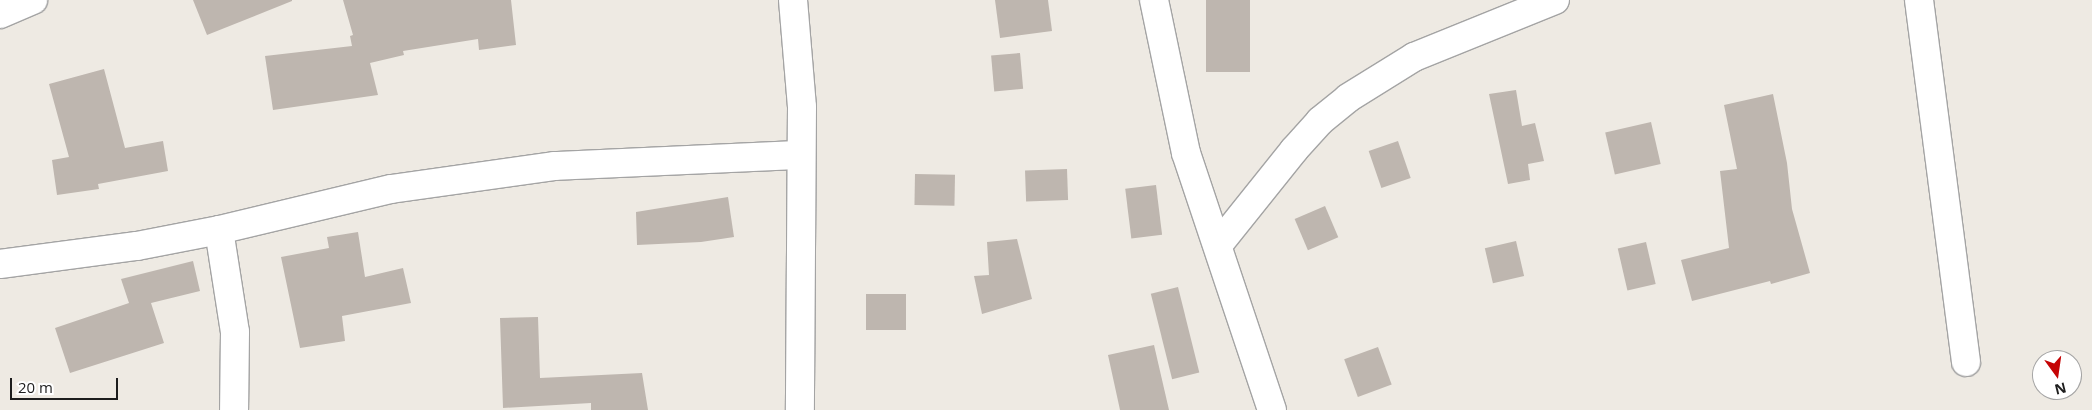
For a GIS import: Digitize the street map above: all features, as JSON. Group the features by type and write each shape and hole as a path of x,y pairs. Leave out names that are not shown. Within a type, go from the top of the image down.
{"street":[{"path":"0,14 32,0"},
{"path":"792,0 802,107 800,155 800,410"},
{"path":"1154,0 1186,153 1272,410"},
{"path":"1218,245 1294,150 1320,121 1348,98 1414,57 1555,0"},
{"path":"1919,0 1966,362"},
{"path":"0,264 136,246 220,230 392,189 555,166 800,155"},
{"path":"220,230 235,332 234,410"}],"building":[{"path":"193,0 292,0 292,1 207,35"},
{"path":"343,0 511,0 516,45 479,50 478,39 403,51 404,55 370,63 378,95 273,110 265,56 352,46 350,36 353,35"},
{"path":"995,0 1048,0 1052,31 1000,38"},
{"path":"1206,0 1250,0 1250,72 1206,72"},
{"path":"1020,53 1023,89 994,91 991,56"},
{"path":"104,69 125,148 163,141 168,171 98,184 99,189 57,195 52,160 69,157 49,84"},
{"path":"1516,90 1522,126 1535,123 1544,161 1528,164 1530,180 1508,184 1489,94"},
{"path":"1773,94 1787,163 1792,209 1810,273 1771,284 1770,281 1692,301 1681,260 1729,248 1720,171 1737,169 1724,105"},
{"path":"1651,122 1661,164 1615,174 1605,133"},
{"path":"1398,141 1411,178 1381,188 1369,151"},
{"path":"1067,169 1068,200 1026,201 1025,170"},
{"path":"915,174 955,175 954,206 914,205"},
{"path":"1156,185 1162,235 1131,238 1125,189"},
{"path":"728,197 734,237 701,242 637,245 636,212"},
{"path":"1325,206 1338,237 1308,250 1295,219"},
{"path":"358,232 365,277 403,268 411,303 342,316 345,341 300,348 281,257 329,248 327,237"},
{"path":"1017,239 1032,299 982,314 974,276 989,275 987,242"},
{"path":"1516,241 1524,276 1493,283 1485,248"},
{"path":"1646,242 1656,284 1627,290 1618,249"},
{"path":"193,261 200,291 151,303 164,343 70,373 55,328 129,303 121,279"},
{"path":"1178,287 1199,372 1172,379 1151,294"},
{"path":"866,294 906,294 906,330 866,330"},
{"path":"538,317 540,378 642,373 648,410 591,410 591,403 503,408 500,318"},
{"path":"1154,345 1169,410 1120,410 1108,355"},
{"path":"1378,347 1392,385 1358,397 1344,359"}]}
